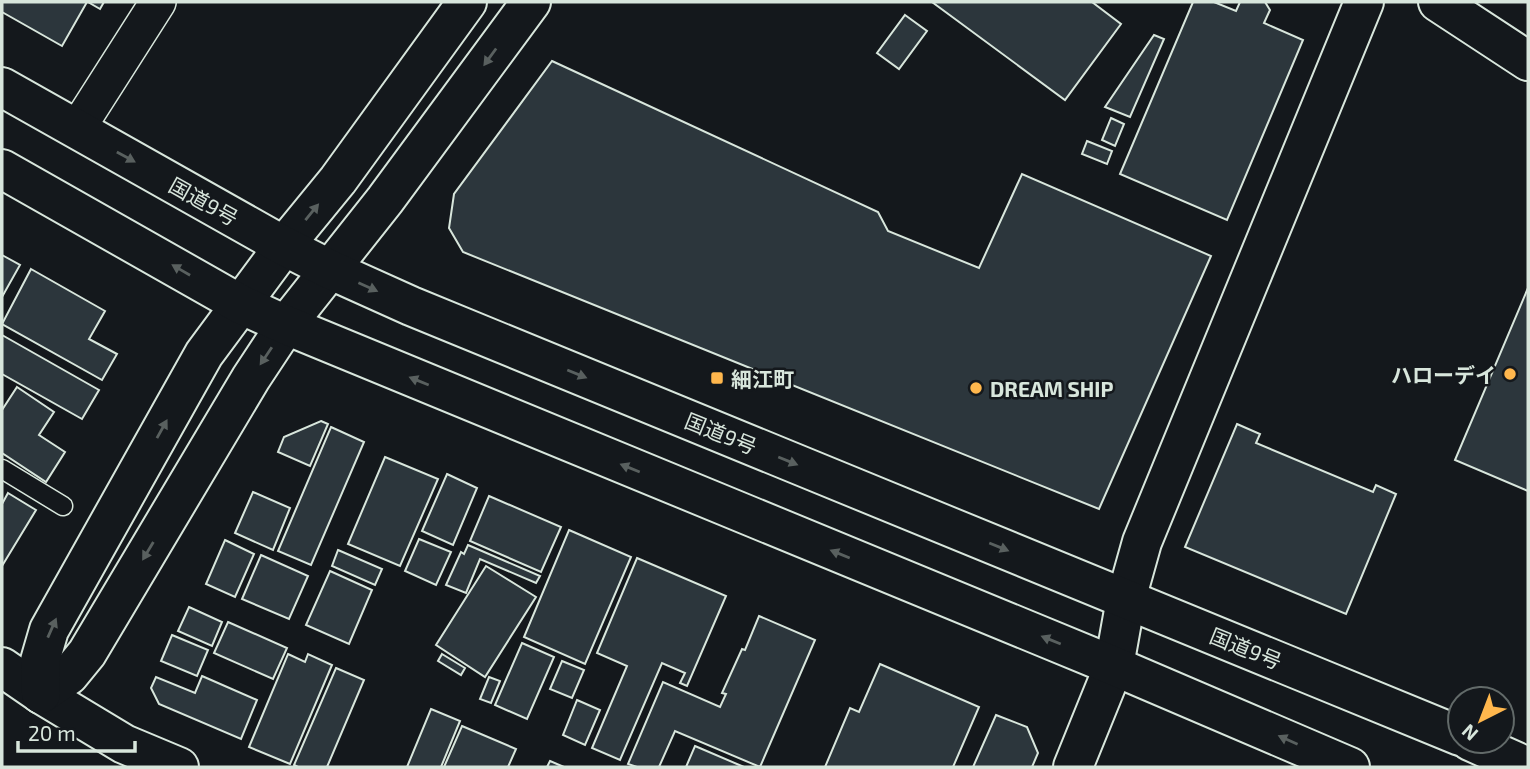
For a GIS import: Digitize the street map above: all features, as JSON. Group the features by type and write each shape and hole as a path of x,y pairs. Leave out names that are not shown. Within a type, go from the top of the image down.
{"main road":[{"path":"41,694 40,661 49,630 204,354 284,246 338,180 467,2"},
{"path":"41,694 69,675 87,653 251,377 286,325 385,201 531,2"},
{"path":"1073,767 1114,666 1126,599 1147,530 1364,2"},
{"path":"1438,2 1528,61"},
{"name":"国道9号","path":"2,88 284,246 411,306 1446,730"},
{"path":"2,169 240,304 286,325 1114,666 1350,767"},
{"path":"2,667 124,744 179,767"},
{"path":"1502,755 1528,767"}],"street":[{"path":"77,129 158,2"}],"lane":[{"path":"2,469 63,506"}],"building":[{"path":"2,2 87,2 62,46 2,12"},
{"path":"88,2 104,2 100,9"},
{"path":"932,2 1092,2 1121,24 1065,100"},
{"path":"1193,2 1214,2 1236,11 1240,2 1265,2 1270,10 1264,23 1303,40 1227,220 1120,174"},
{"path":"905,15 927,31 899,69 877,53"},
{"path":"1154,35 1164,39 1130,117 1105,107"},
{"name":"DREAM SHIP","path":"552,61 878,212 888,231 979,268 1022,174 1211,256 1099,509 463,252 449,228 454,194"},
{"path":"1111,118 1124,124 1115,146 1102,140"},
{"path":"1087,141 1112,151 1107,164 1082,154"},
{"path":"2,255 20,265 2,297"},
{"path":"31,269 105,311 89,339 117,354 102,380 2,324"},
{"name":"ハローデイ","path":"1528,288 1528,491 1455,460"},
{"path":"2,335 99,390 82,419 2,374"},
{"path":"17,387 54,412 39,435 65,452 46,482 2,453 2,410"},
{"path":"321,421 328,424 310,466 278,452 284,437"},
{"path":"1237,424 1260,434 1256,443 1373,492 1376,485 1396,494 1346,614 1185,547"},
{"path":"331,427 364,442 311,565 278,551"},
{"path":"385,457 438,479 400,566 348,544"},
{"path":"447,474 477,488 453,545 422,531"},
{"path":"253,492 290,508 273,550 235,533"},
{"path":"8,493 36,510 2,566 2,504"},
{"path":"489,496 561,527 541,572 470,541"},
{"path":"569,530 631,557 585,664 524,637"},
{"path":"419,539 451,552 436,585 405,571"},
{"path":"225,540 254,554 235,597 206,584"},
{"path":"468,545 540,576 536,583 480,559 466,593 446,585 461,552 464,554"},
{"path":"338,550 382,569 375,585 332,566"},
{"path":"261,555 308,576 289,619 242,599"},
{"path":"637,558 726,596 687,686 680,683 685,673 662,663 620,760 592,748 627,666 597,653"},
{"path":"486,566 536,597 485,677 436,645"},
{"path":"330,571 372,590 349,644 306,625"},
{"path":"189,607 222,622 212,646 178,631"},
{"path":"759,616 815,640 760,767 675,731 659,767 637,767 628,764 663,682 720,707 726,694 722,693 742,649 745,650"},
{"path":"228,622 287,648 273,679 214,653"},
{"path":"172,635 208,650 197,676 161,661"},
{"path":"522,643 554,657 527,719 495,705"},
{"path":"288,654 305,662 308,654 332,665 290,764 249,747"},
{"path":"442,654 465,668 461,675 438,661"},
{"path":"562,661 584,670 572,698 550,689"},
{"path":"880,664 979,707 953,767 825,767 850,708 859,712"},
{"path":"336,668 364,680 327,767 298,767 294,765"},
{"path":"202,676 257,700 241,739 159,704 151,688 156,677 195,693"},
{"path":"489,677 500,681 491,703 480,699"},
{"path":"577,700 600,710 585,745 563,735"},
{"path":"431,709 460,721 441,767 407,767"},
{"path":"996,715 1027,727 1038,753 1032,767 973,767"},
{"path":"462,726 516,749 508,767 444,767"},
{"path":"695,746 744,767 686,767"},
{"path":"550,761 564,767 547,767"}],"place":[{"name":"ハローデイ","path":"1510,374"},
{"name":"細江町","path":"717,378"},
{"name":"DREAM SHIP","path":"976,388"}]}
